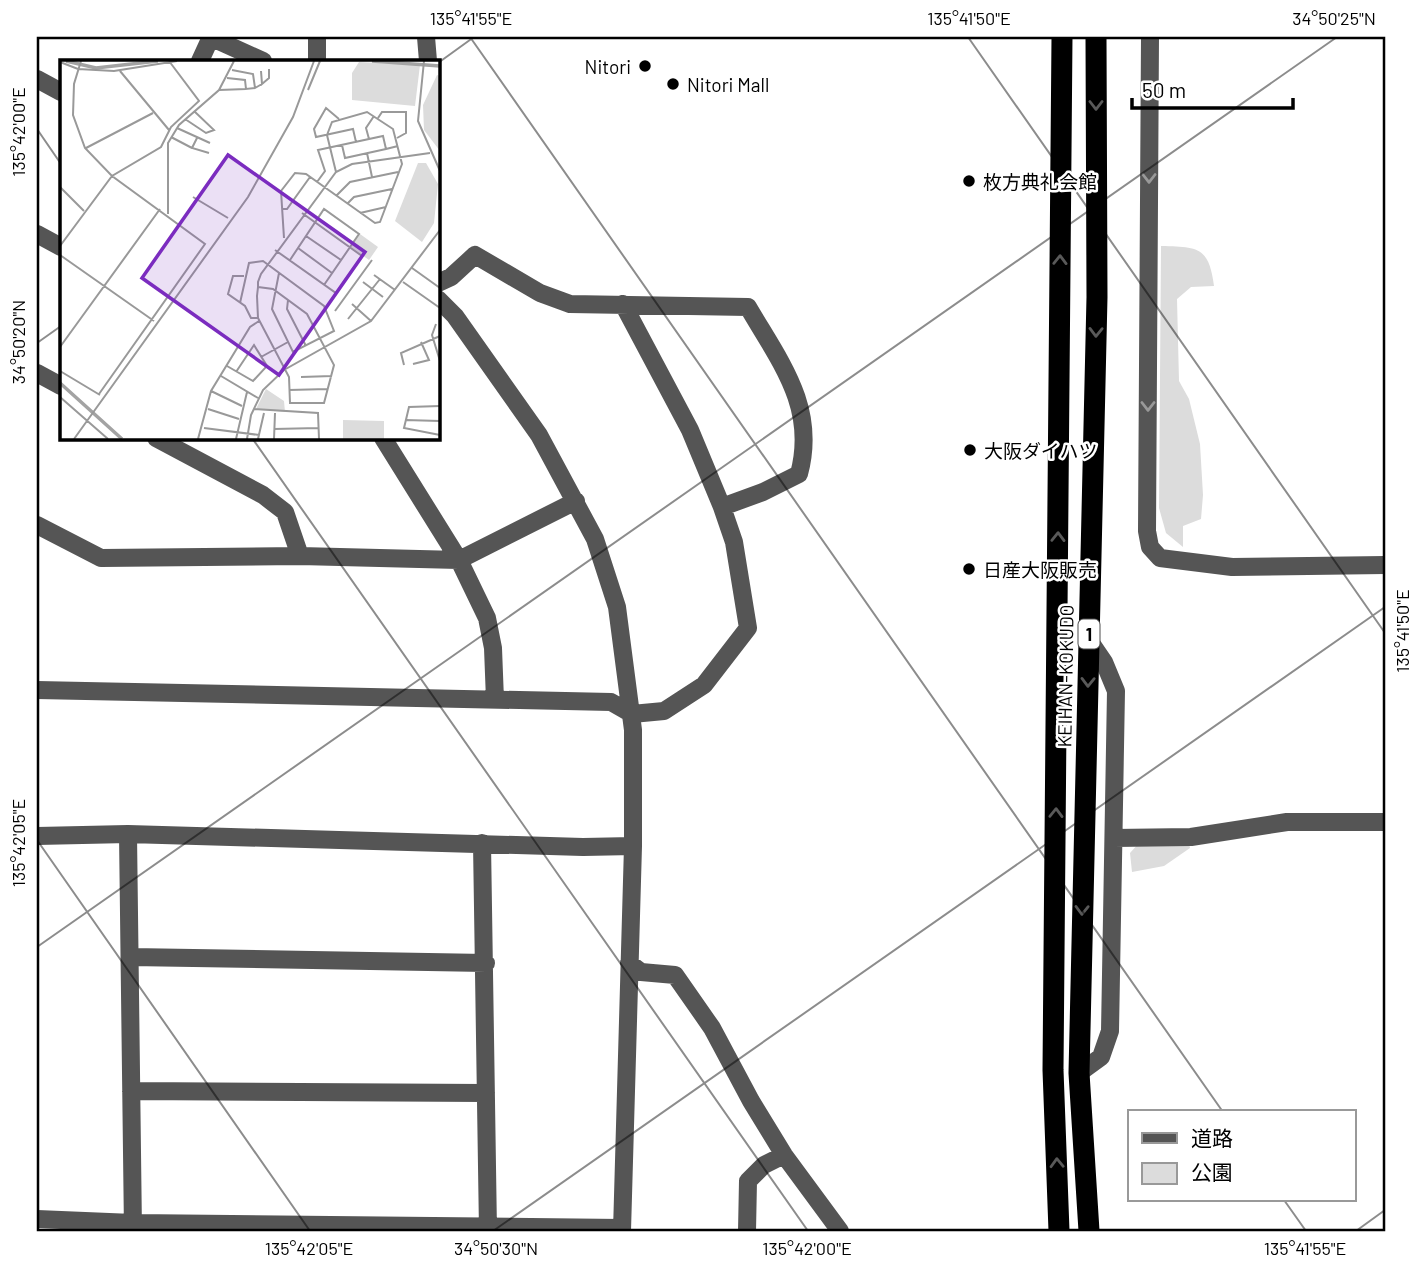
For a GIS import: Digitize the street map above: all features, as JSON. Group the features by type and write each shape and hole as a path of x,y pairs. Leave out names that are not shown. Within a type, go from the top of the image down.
{"highway":[{"name":"KEIHAN-KOKUDO","path":"1059,1231 1053,1070 1062,37"},
{"name":"KEIHAN-KOKUDO","path":"1089,1231 1079,1073 1097,297 1096,37"}],"street":[{"path":"200,60 211,37 261,60"},
{"path":"317,37 317,60"},
{"path":"426,37 428,60"},
{"path":"1150,37 1147,531 1150,547 1160,558 1232,567 1385,565"},
{"path":"37,79 60,91"},
{"path":"37,234 60,246"},
{"path":"439,283 451,277 475,255 540,293 570,304 748,307 792,384 803,417 803,459 799,474 763,492 722,507"},
{"path":"37,1219 133,1227 622,1230 633,846 632,714 617,607 595,539 539,435 455,316 439,300"},
{"path":"37,690 611,702 632,714 664,711 704,685 748,628 734,542 690,430 623,303"},
{"path":"37,373 60,385"},
{"path":"158,439 263,495 285,512 300,556"},
{"path":"384,439 459,560 487,618 493,648 495,700"},
{"path":"37,525 101,558 300,556 459,560 576,501"},
{"path":"1079,1073 1101,1057 1110,1031 1116,691 1104,662 1089,640"},
{"path":"1114,838 1191,837 1287,822 1385,822"},
{"path":"37,836 128,834 583,847 633,846"},
{"path":"128,834 133,1227"},
{"path":"482,844 488,1229"},
{"path":"131,957 485,963"},
{"path":"629,963 641,972 675,975 712,1028 783,1155 840,1231"},
{"path":"131,1091 486,1093"},
{"path":"747,1231 748,1181 764,1165 783,1155"}],"green space":[{"path":"1161,246 1199,251 1209,263 1214,286 1191,287 1177,299 1179,381 1189,399 1200,444 1203,495 1201,519 1183,526 1183,547 1166,533 1159,508"},
{"path":"1189,842 1190,848 1164,866 1132,872 1130,853 1139,843"}],"place":[{"name":"Nitori","path":"645,66"},
{"name":"Nitori Mall","path":"673,84"},
{"name":"枚方典礼会館","path":"969,181"},
{"name":"大阪ダイハツ","path":"970,450"},
{"name":"日産大阪販売","path":"969,569"}]}
